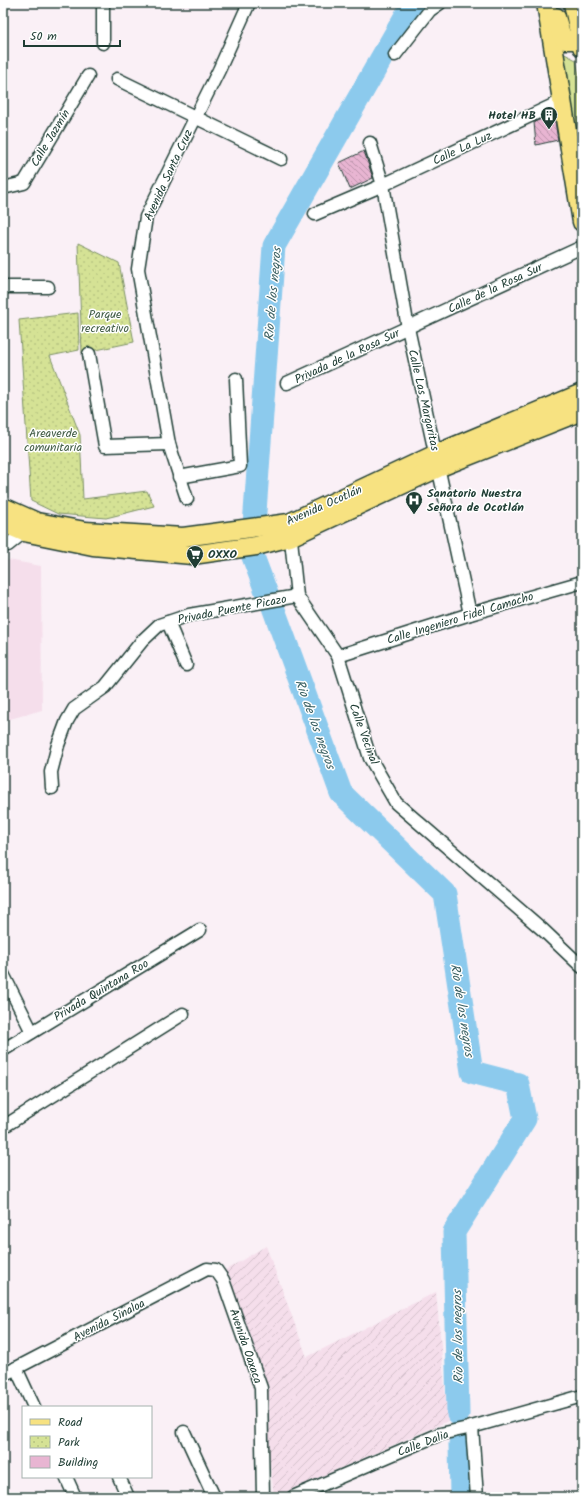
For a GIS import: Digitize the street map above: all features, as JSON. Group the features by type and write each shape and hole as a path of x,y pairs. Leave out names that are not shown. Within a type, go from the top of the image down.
{"main road":[{"path":"546,3 582,222"},
{"path":"551,3 562,37 565,40 581,43 573,3"},
{"name":"Avenida Ocotlán","path":"3,523 24,532 93,546 192,555 235,549 264,535 290,530 582,393"},
{"name":"Avenida Ocotlán","path":"437,461 582,411"},
{"name":"Avenida Ocotlán","path":"3,507 37,522 86,531 183,537 234,530 264,535"}],"street":[{"path":"103,3 103,44"},
{"name":"Avenida Santa Cruz","path":"186,499 170,444 138,269 146,217 196,117 249,3"},
{"path":"395,55 430,10 440,3"},
{"name":"Calle Jazmín","path":"3,188 24,183 88,76"},
{"path":"117,79 281,159"},
{"name":"Calle La Luz","path":"315,214 384,185 562,101"},
{"name":"Calle Las Margaritas","path":"370,143 384,185 408,328 470,614"},
{"name":"Calle de la Rosa Sur","path":"408,328 582,247"},
{"path":"3,287 48,287"},
{"name":"Privada de la Rosa Sur","path":"287,383 408,328"},
{"path":"89,354 105,446 170,444"},
{"path":"179,477 240,466 236,379"},
{"name":"Calle Vecinal","path":"290,530 297,596 338,656 370,758 396,803 543,930 582,967"},
{"path":"3,545 8,545 24,532"},
{"name":"Calle Ingeniero Fidel Camacho","path":"338,656 470,614 582,582"},
{"name":"Privada Puente Picazo","path":"52,788 51,772 58,744 67,720 74,709 105,687 142,641 158,625 189,615 297,596"},
{"name":"Privada Puente Picazo","path":"168,622 186,666"},
{"name":"Privada Quintana Roo","path":"3,1050 200,930"},
{"path":"3,974 32,1032"},
{"path":"3,1127 184,1014"},
{"name":"Avenida Sinaloa","path":"3,1375 207,1269 216,1270"},
{"name":"Avenida Oaxaca","path":"216,1270 223,1280 261,1388 264,1497"},
{"path":"16,1368 34,1406"},
{"name":"Calle Dalia","path":"293,1497 440,1434 472,1427 582,1396"},
{"path":"472,1427 477,1497"},
{"path":"184,1432 214,1497"},
{"path":"66,1478 75,1497"},
{"path":"119,1478 128,1497"}],"shaded area":[{"path":"3,559 41,566 42,710 3,721"},
{"path":"266,1246 307,1357 436,1292 448,1421 274,1497 261,1380 224,1271"}],"green space":[{"path":"559,51 576,60 582,92 582,167"},
{"name":"Parque recreativo","path":"78,243 119,263 134,342 82,353"},
{"name":"Areaverde comunitaria","path":"78,313 79,350 50,356 80,435 83,499 147,491 154,506 106,518 58,514 31,501 19,320"}],"building":[{"name":"Hotel HB","path":"554,114 558,140 536,145 534,122"},
{"path":"364,151 373,178 350,189 339,163"}],"waterway":[{"name":"Rio de los negros","path":"267,594 252,554 274,246 413,3"},
{"name":"Rio de los negros","path":"273,607 341,793 445,894 472,1072 518,1084 525,1119 454,1232 458,1414"},
{"name":"Rio de los negros","path":"460,1444 461,1497"}],"place":[{"name":"Hotel HB","path":"549,130"},
{"name":"Sanatorio Nuestra Señora de Ocotlán","path":"414,515"},
{"name":"OXXO","path":"195,569"}]}
